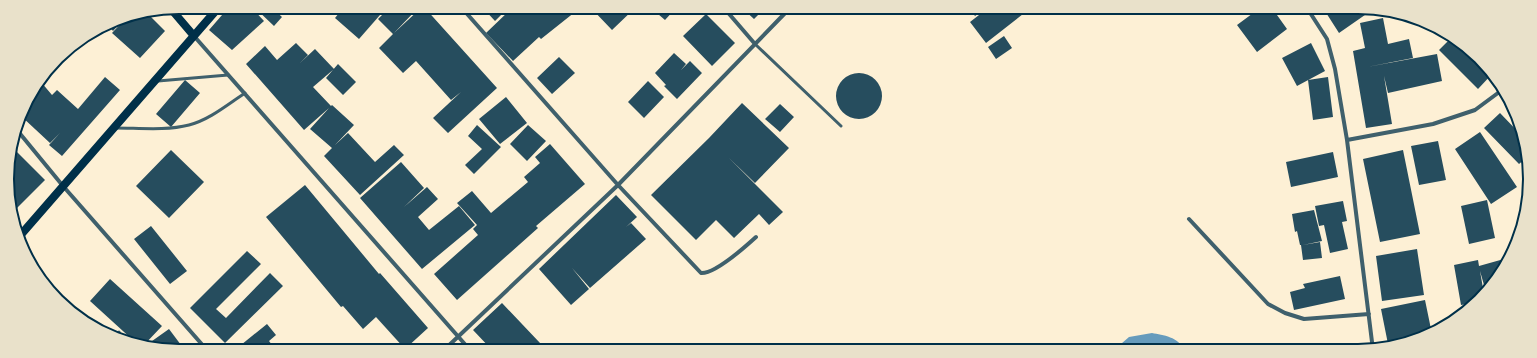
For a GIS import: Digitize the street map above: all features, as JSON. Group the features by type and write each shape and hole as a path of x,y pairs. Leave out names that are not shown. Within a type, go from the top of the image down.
{"main road":[{"path":"175,14 194,36"},
{"path":"23,232 213,14"}],"street":[{"path":"467,14 618,185 701,273 714,269 756,237"},
{"path":"729,14 755,44"},
{"path":"450,344 618,185 784,14"},
{"path":"1311,14 1327,39 1335,69 1347,140 1372,344"},
{"path":"194,36 465,344"},
{"path":"1347,140 1433,124 1475,110 1498,93"},
{"path":"21,134 63,186 201,344"},
{"path":"1189,220 1268,304 1285,313 1304,319 1369,314"}],"lane":[{"path":"755,44 841,126"},
{"path":"156,81 228,75"},
{"path":"114,128 174,128 190,125 206,119 245,93"}],"water":[{"path":"1152,333 1175,339 1180,344 1121,344 1129,337"}],"building":[{"path":"223,14 258,14 264,21 232,50 209,30"},
{"path":"261,14 279,14 282,17 274,26"},
{"path":"338,14 381,14 359,39 335,18"},
{"path":"383,14 412,14 394,33 414,14 430,14 497,88 448,133 433,118 461,92 451,100 416,61 403,73 379,48 393,34 378,19"},
{"path":"488,14 502,14 495,21"},
{"path":"506,14 572,14 541,39 539,37 513,61 486,33"},
{"path":"597,14 629,14 612,30"},
{"path":"658,14 670,14 665,20"},
{"path":"706,14 735,43 712,66 683,36"},
{"path":"749,14 759,14 754,19"},
{"path":"980,14 1023,14 986,43 970,22"},
{"path":"1252,14 1276,14 1287,29 1257,52 1237,25"},
{"path":"1327,14 1366,14 1339,33"},
{"path":"150,16 165,31 140,58 112,33 119,26"},
{"path":"1383,18 1388,44 1409,39 1413,58 1367,67 1437,54 1442,81 1388,93 1384,76 1392,124 1366,128 1353,51 1365,48 1360,23"},
{"path":"1004,36 1012,48 996,59 988,47"},
{"path":"1448,41 1475,62 1488,78 1478,89 1439,50"},
{"path":"296,43 308,55 300,63 315,49 334,69 313,87 331,106 332,105 354,125 335,145 348,133 375,162 394,145 404,155 360,195 324,156 332,148 310,129 329,108 304,130 246,64 265,46 277,60"},
{"path":"1311,43 1325,71 1297,86 1282,58"},
{"path":"674,53 686,64 681,70 690,61 702,73 677,99 664,86 666,85 655,73"},
{"path":"559,57 575,73 552,94 537,78"},
{"path":"338,64 356,82 343,95 326,78"},
{"path":"854,73 864,73 872,77 878,83 882,91 882,101 878,109 872,115 864,119 854,119 846,115 840,109 836,101 836,91 840,83 846,77"},
{"path":"105,77 120,90 62,156 49,145 60,133 50,143 25,120 36,96 44,85 52,95 57,90 78,109"},
{"path":"1328,77 1333,117 1313,120 1308,80"},
{"path":"185,80 200,93 171,127 156,114"},
{"path":"648,81 664,97 644,118 628,102"},
{"path":"506,97 527,123 500,144 479,119"},
{"path":"742,103 789,148 755,183 729,158 783,212 769,225 759,214 734,238 716,220 696,240 651,195"},
{"path":"780,104 794,117 780,132 765,119"},
{"path":"1500,113 1515,128 1522,161 1519,164 1484,128"},
{"path":"477,125 501,147 474,174 465,165 482,149 468,136"},
{"path":"528,125 546,141 527,161 510,144"},
{"path":"1480,132 1517,187 1491,204 1455,149"},
{"path":"1438,141 1446,180 1419,185 1411,146"},
{"path":"550,144 585,184 536,226 538,228 457,300 434,274 478,235 473,229 477,225 457,203 472,191 491,213 528,182 524,177 540,163 535,157"},
{"path":"171,150 204,182 169,218 136,186"},
{"path":"1403,150 1420,234 1380,242 1363,159"},
{"path":"16,151 45,180 16,208 14,190 14,168"},
{"path":"1333,152 1338,177 1291,187 1286,162"},
{"path":"401,162 424,188 404,207 427,187 438,199 418,217 429,230 459,206 475,225 422,269 360,198"},
{"path":"305,185 379,274 380,273 428,328 410,344 400,344 376,317 363,329 343,306 341,307 266,217"},
{"path":"616,195 637,217 626,227 631,223 646,239 590,288 572,268 589,289 571,305 539,269"},
{"path":"1487,200 1495,238 1469,244 1461,206"},
{"path":"1343,201 1347,221 1342,222 1348,249 1330,253 1324,225 1319,226 1315,206"},
{"path":"1314,210 1322,241 1303,245 1320,242 1322,258 1303,260 1301,245 1297,231 1295,232 1292,214"},
{"path":"151,226 187,271 170,284 134,239"},
{"path":"1417,249 1424,295 1382,301 1376,256"},
{"path":"247,251 261,264 216,309 226,318 270,273 283,286 225,343 190,308"},
{"path":"1502,259 1484,285 1480,271 1483,287 1467,303 1461,305 1454,265 1478,260 1479,266"},
{"path":"1340,276 1345,299 1294,310 1290,292 1305,288 1303,284"},
{"path":"110,279 162,326 148,341 128,336 90,301"},
{"path":"1425,300 1431,327 1411,335 1388,342 1381,309"},
{"path":"502,303 540,343 486,344 473,330"},
{"path":"267,324 276,335 269,341 271,344 242,344"},
{"path":"169,329 180,344 168,344 151,342"}]}
